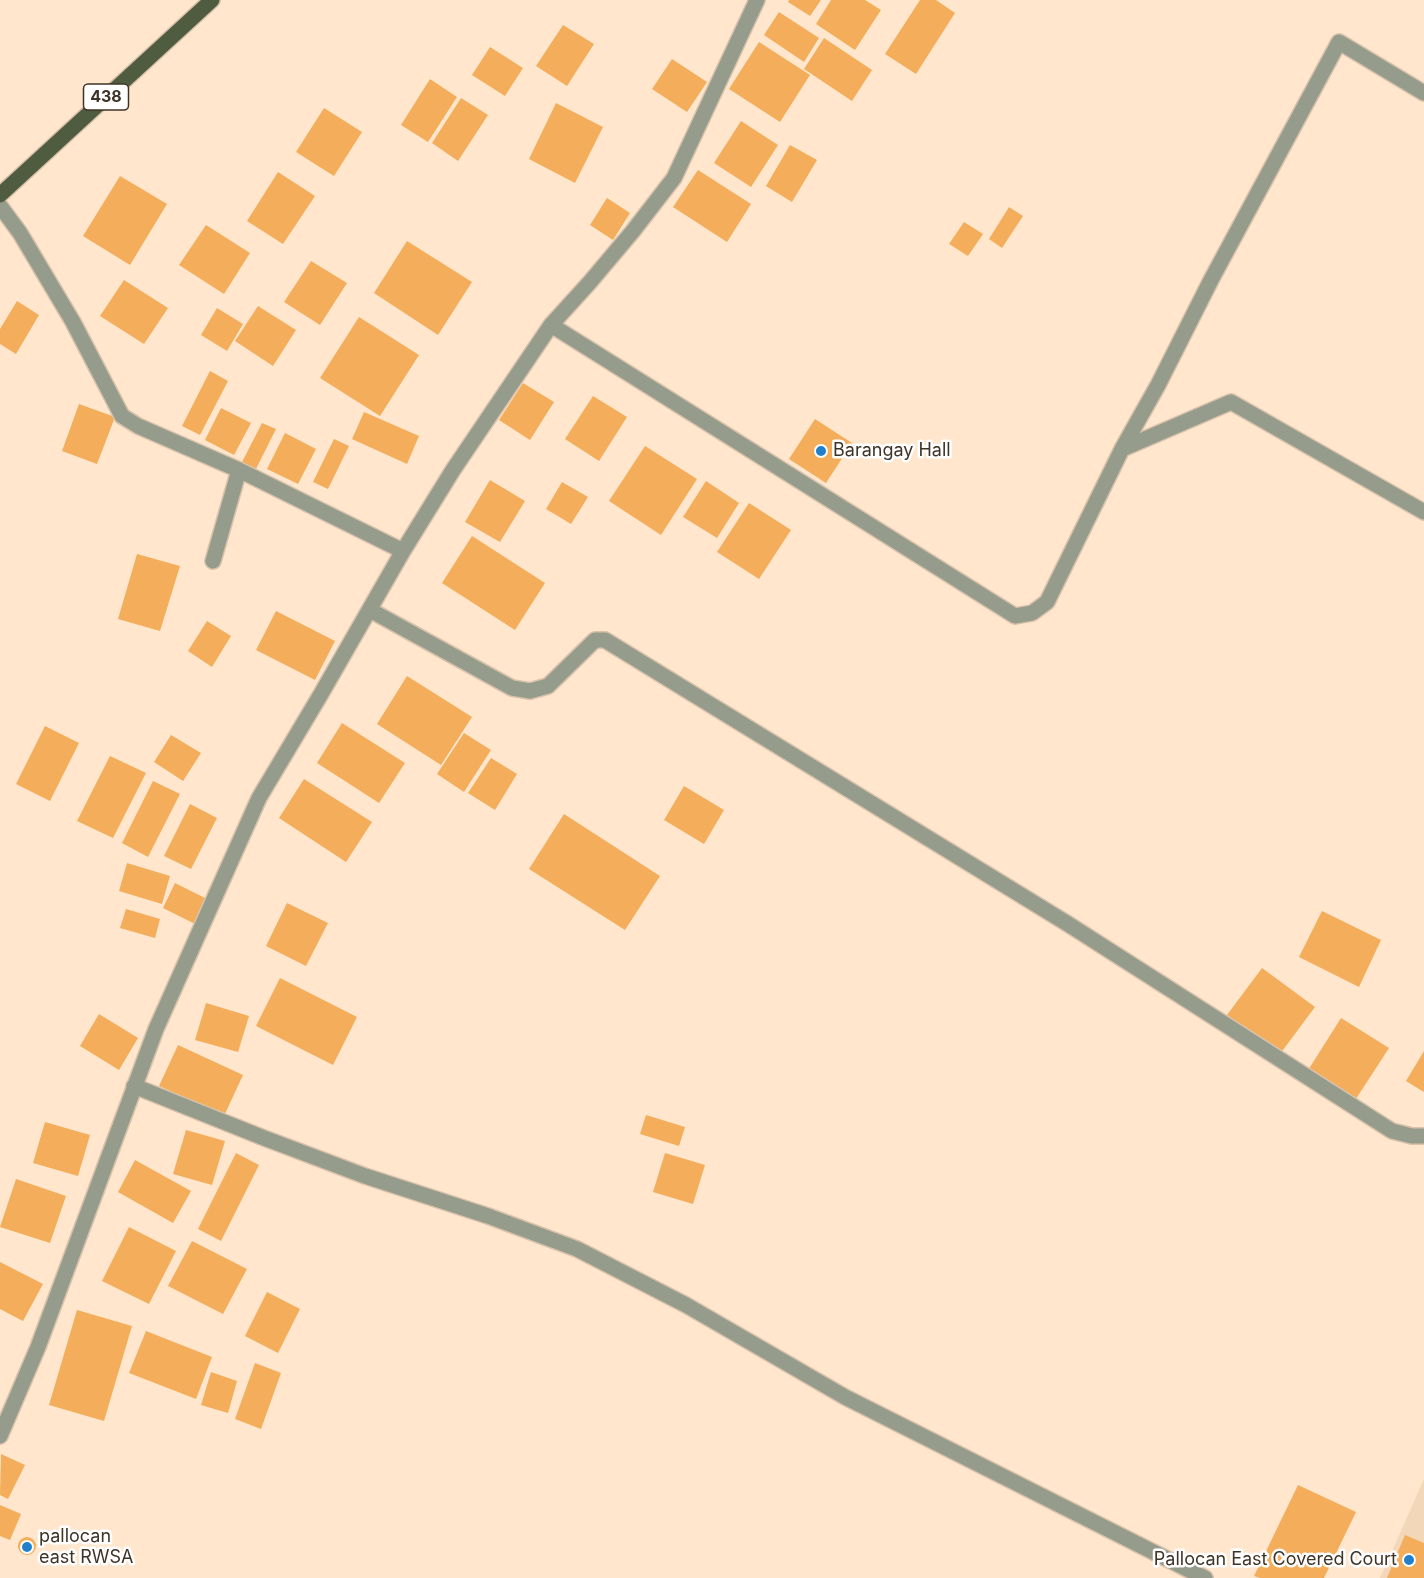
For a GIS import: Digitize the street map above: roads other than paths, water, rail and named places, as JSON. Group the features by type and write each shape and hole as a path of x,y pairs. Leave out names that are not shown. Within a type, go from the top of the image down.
{"main road":[{"name":"438","path":"0,195 212,0"}],"street":[{"path":"0,1436 38,1347 156,1029 259,798 453,470 551,325 633,231 674,178 757,0"},
{"path":"551,325 1015,616 1032,614 1047,602 1122,449 1339,42 1424,93"},
{"path":"0,206 20,233 73,322 122,416 138,426 239,470 404,551"},
{"path":"1122,449 1232,402 1424,512"},
{"path":"213,561 239,470"},
{"path":"370,610 512,688 530,691 548,686 595,640 605,640 1068,924 1392,1131 1412,1136 1424,1136"},
{"path":"134,1086 365,1176 488,1216 577,1249 686,1305 845,1397 1205,1578"}],"place":[{"name":"Barangay Hall","path":"821,451"},
{"name":"pallocan east RWSA","path":"27,1547"},
{"name":"Pallocan East Covered Court","path":"1409,1560"}]}
